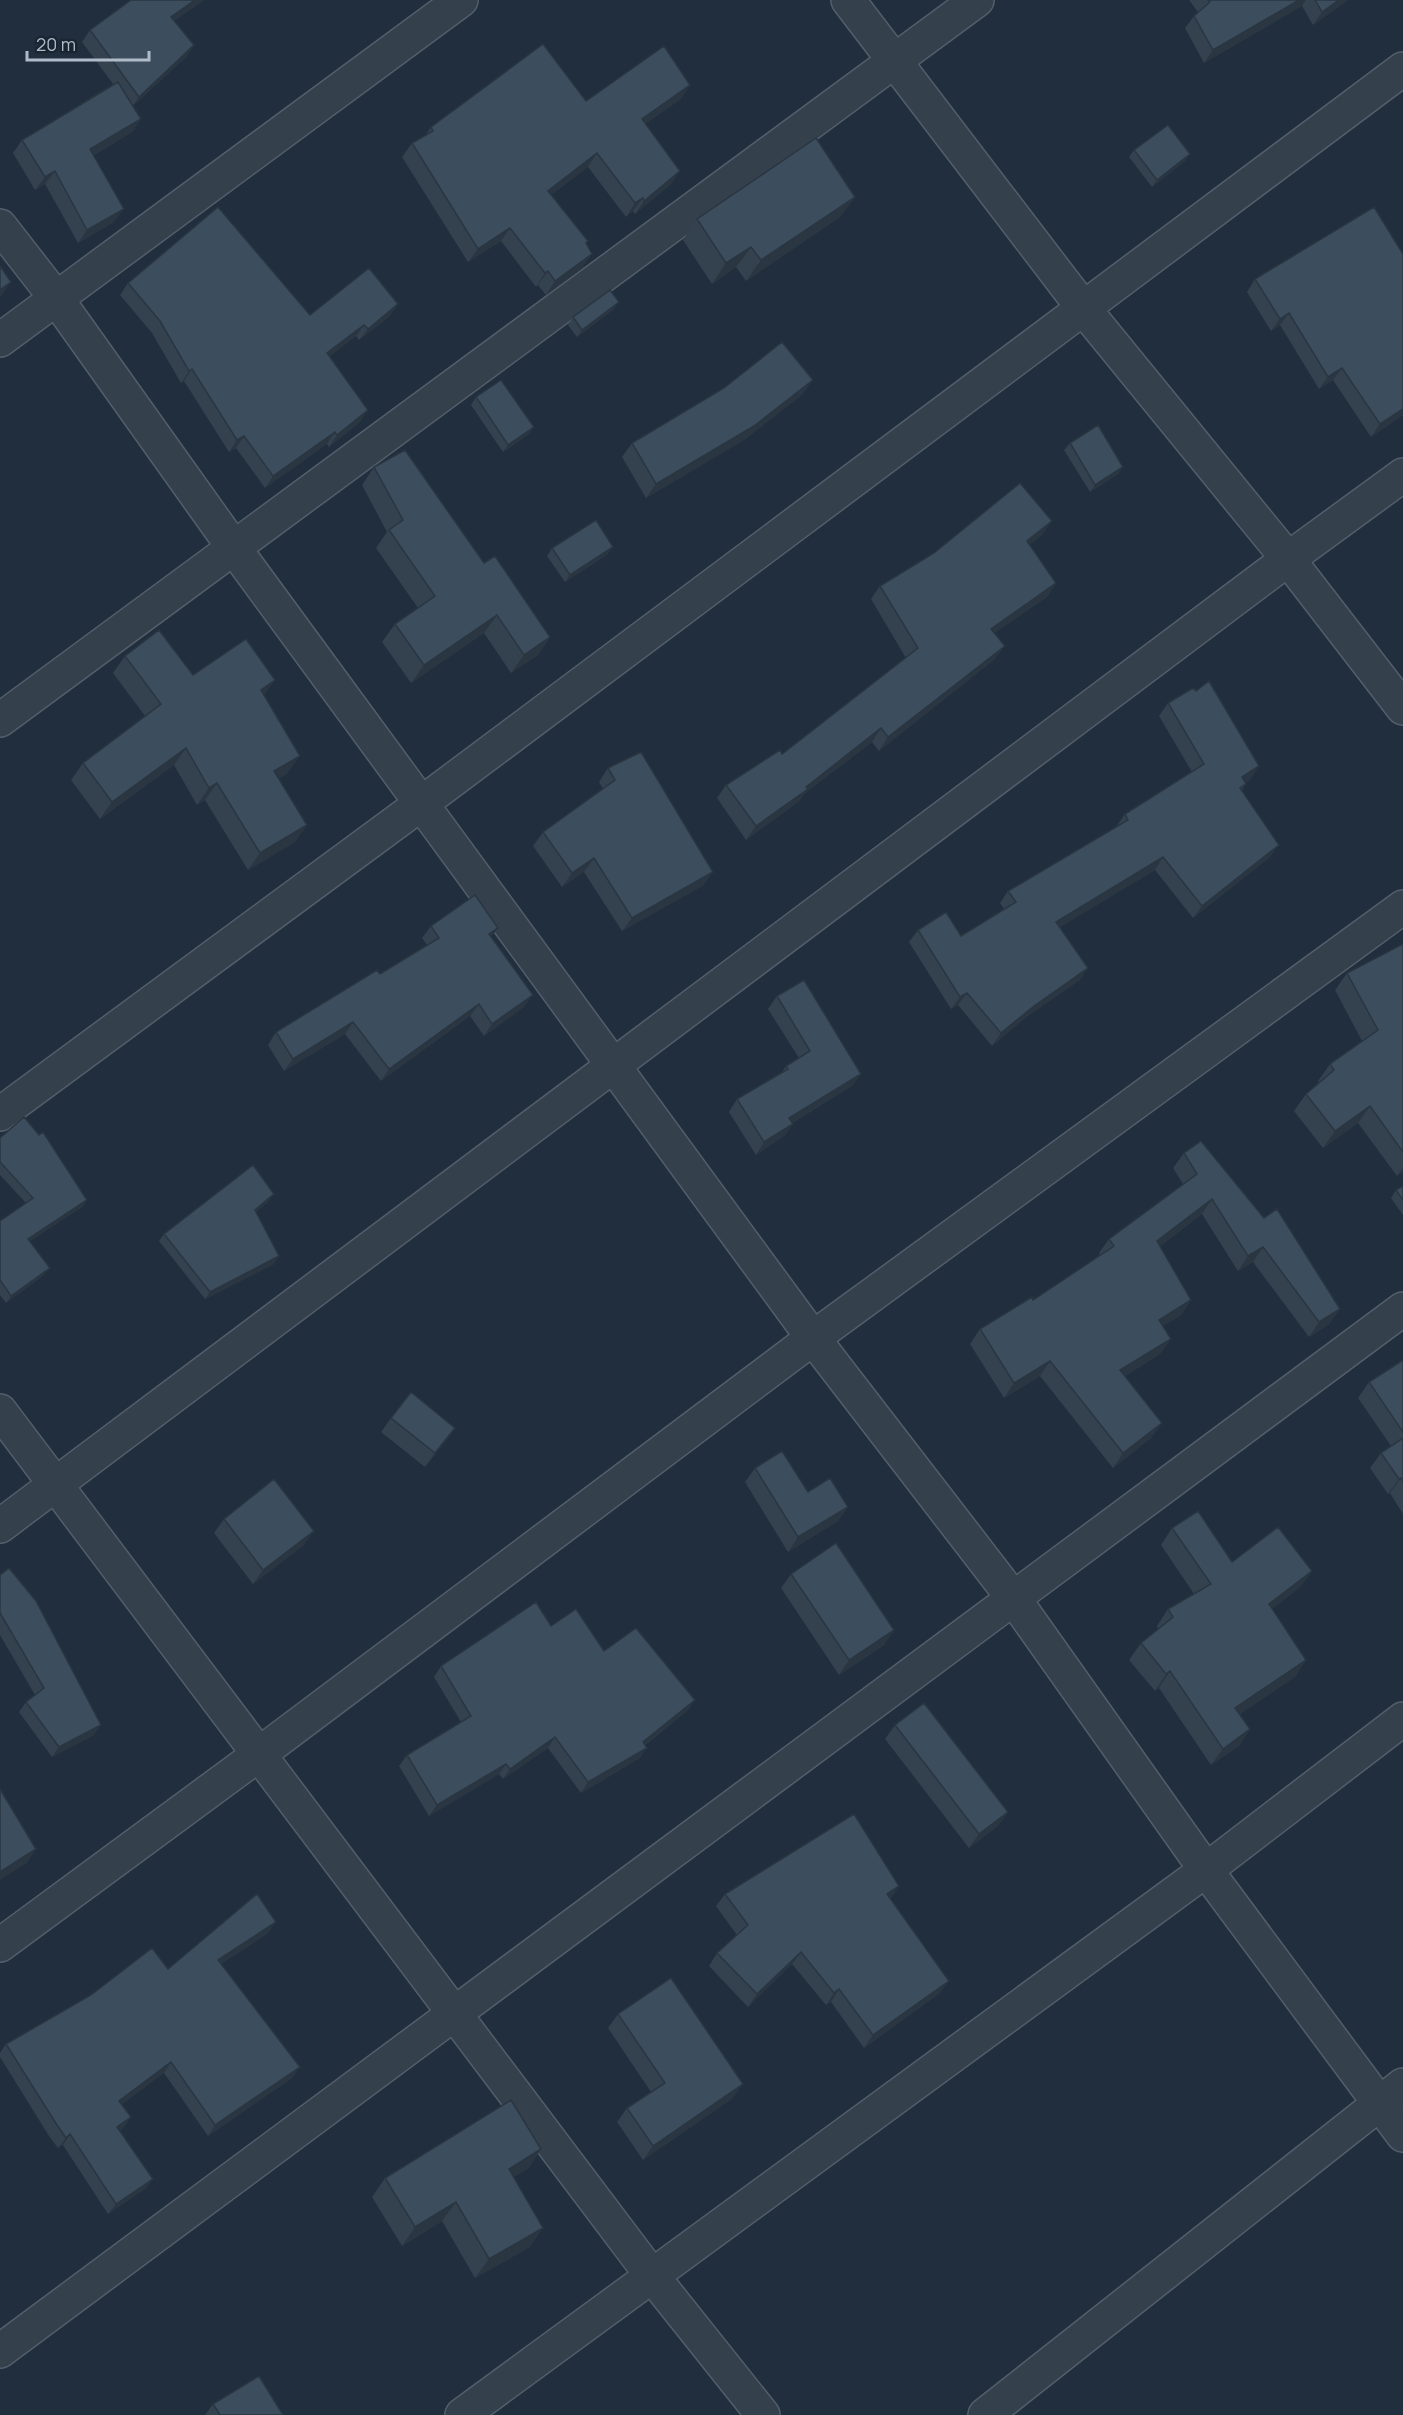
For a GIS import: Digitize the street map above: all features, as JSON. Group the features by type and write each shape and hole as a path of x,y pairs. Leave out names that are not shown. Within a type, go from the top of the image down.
{"street":[{"path":"0,340 461,0"},
{"path":"848,0 1083,309 1288,559 1403,708"},
{"path":"0,720 977,0"},
{"path":"0,1114 422,803 1403,69"},
{"path":"0,226 56,298 234,548 813,1338 1014,1599 1206,1870 1391,2094 1403,2135"},
{"path":"0,1526 1403,475"},
{"path":"0,1945 258,1755 813,1338 1403,907"},
{"path":"0,2351 1403,1309"},
{"path":"0,1412 653,2277 763,2415"},
{"path":"462,2415 1206,1870 1403,1719"},
{"path":"985,2415 1391,2094"}],"building":[{"path":"131,0 195,0 171,17 194,45 139,97 90,30"},
{"path":"1208,0 1299,0 1213,50 1194,16 1210,2"},
{"path":"1315,0 1339,0 1322,12"},
{"path":"543,44 586,101 664,46 690,85 642,119 680,171 644,201 643,198 635,203 597,153 548,191 588,241 586,243 592,254 555,281 548,271 545,273 510,228 478,249 412,143 433,131 431,127"},
{"path":"118,82 141,119 90,149 124,209 87,230 55,171 45,177 22,140"},
{"path":"1168,125 1190,154 1157,180 1134,150"},
{"path":"816,138 855,197 761,260 751,247 726,263 697,219"},
{"path":"218,207 310,315 369,268 398,304 368,329 364,325 327,353 368,410 337,435 335,432 273,476 244,436 237,440 192,369 189,371 160,321 128,283"},
{"path":"1374,207 1403,254 1403,409 1380,424 1342,368 1328,377 1289,313 1280,319 1255,279"},
{"path":"0,266 11,282 0,290"},
{"path":"610,290 619,302 582,330 573,317"},
{"path":"782,342 813,380 754,426 656,484 632,443 724,388"},
{"path":"501,380 534,427 508,445 476,397"},
{"path":"1098,425 1123,467 1095,485 1070,443"},
{"path":"405,450 484,563 495,556 550,637 524,655 497,615 424,665 395,624 435,596 389,530 403,520 374,467"},
{"path":"1020,483 1052,521 1027,541 1056,583 991,629 1005,646 888,737 881,728 806,787 808,789 756,826 726,785 780,750 782,754 918,648 880,586 934,553"},
{"path":"596,520 613,547 570,575 552,548"},
{"path":"159,630 193,675 246,639 275,680 261,690 300,756 274,771 307,825 260,853 217,783 209,788 186,748 112,802 83,763 161,704 125,656"},
{"path":"1209,681 1259,766 1242,777 1246,784 1240,788 1279,845 1202,906 1163,857 1056,922 1088,968 1034,1006 1001,1033 967,993 960,997 918,930 946,912 961,936 1016,902 1008,891 1128,820 1125,814 1204,764 1168,703 1193,688 1196,691"},
{"path":"641,752 713,872 632,918 594,858 572,873 543,832 615,780 608,768"},
{"path":"475,895 498,928 489,934 533,995 492,1024 479,1004 389,1069 353,1022 293,1059 276,1032 377,970 380,974 439,938 431,926"},
{"path":"1403,944 1403,1152 1370,1106 1335,1131 1306,1094 1334,1070 1330,1064 1378,1030 1347,973"},
{"path":"804,980 861,1074 789,1118 793,1124 764,1142 737,1099 788,1069 786,1066 810,1051 777,996"},
{"path":"24,1117 39,1135 43,1132 87,1200 28,1239 50,1268 11,1296 0,1280 0,1221 33,1198 0,1162 0,1138"},
{"path":"1201,1141 1264,1218 1277,1209 1340,1309 1319,1322 1263,1247 1248,1256 1212,1199 1157,1241 1191,1300 1159,1320 1171,1339 1120,1370 1162,1423 1123,1453 1050,1361 1014,1383 980,1329 1032,1297 1033,1300 1114,1246 1109,1239 1197,1174 1184,1153"},
{"path":"253,1165 274,1194 255,1210 279,1256 210,1292 164,1234"},
{"path":"1403,1186 1403,1200 1396,1190"},
{"path":"1403,1360 1403,1432 1369,1382"},
{"path":"411,1392 455,1428 435,1453 391,1418"},
{"path":"1403,1438 1403,1481 1399,1479 1381,1453"},
{"path":"782,1451 808,1492 830,1478 848,1507 798,1537 755,1468"},
{"path":"274,1479 314,1531 263,1570 224,1519"},
{"path":"1198,1511 1232,1562 1278,1527 1312,1571 1269,1604 1306,1660 1235,1708 1250,1729 1223,1749 1170,1671 1166,1674 1141,1643 1173,1617 1168,1609 1211,1584 1172,1528"},
{"path":"836,1543 894,1630 849,1660 791,1574"},
{"path":"9,1568 36,1601 101,1725 59,1747 26,1702 44,1688 0,1613 0,1575"},
{"path":"536,1602 551,1626 576,1609 604,1651 636,1628 695,1700 643,1742 647,1748 588,1782 555,1737 510,1769 506,1764 437,1805 407,1755 471,1716 441,1666"},
{"path":"924,1703 1008,1812 979,1834 895,1725"},
{"path":"0,1789 36,1849 0,1872"},
{"path":"854,1814 899,1886 887,1894 949,1981 873,2035 839,1989 834,1993 801,1952 757,1994 717,1953 748,1925 725,1894"},
{"path":"257,1894 276,1922 218,1960 300,2067 215,2125 171,2062 119,2101 131,2117 117,2127 153,2179 116,2204 70,2134 66,2138 57,2125 6,2044 91,1995 152,1948 168,1969"},
{"path":"671,1978 743,2084 653,2146 627,2108 665,2083 618,2014"},
{"path":"511,2100 541,2149 509,2169 543,2228 489,2259 456,2202 415,2227 385,2178"},
{"path":"259,2376 283,2415 220,2415 213,2404"}]}
